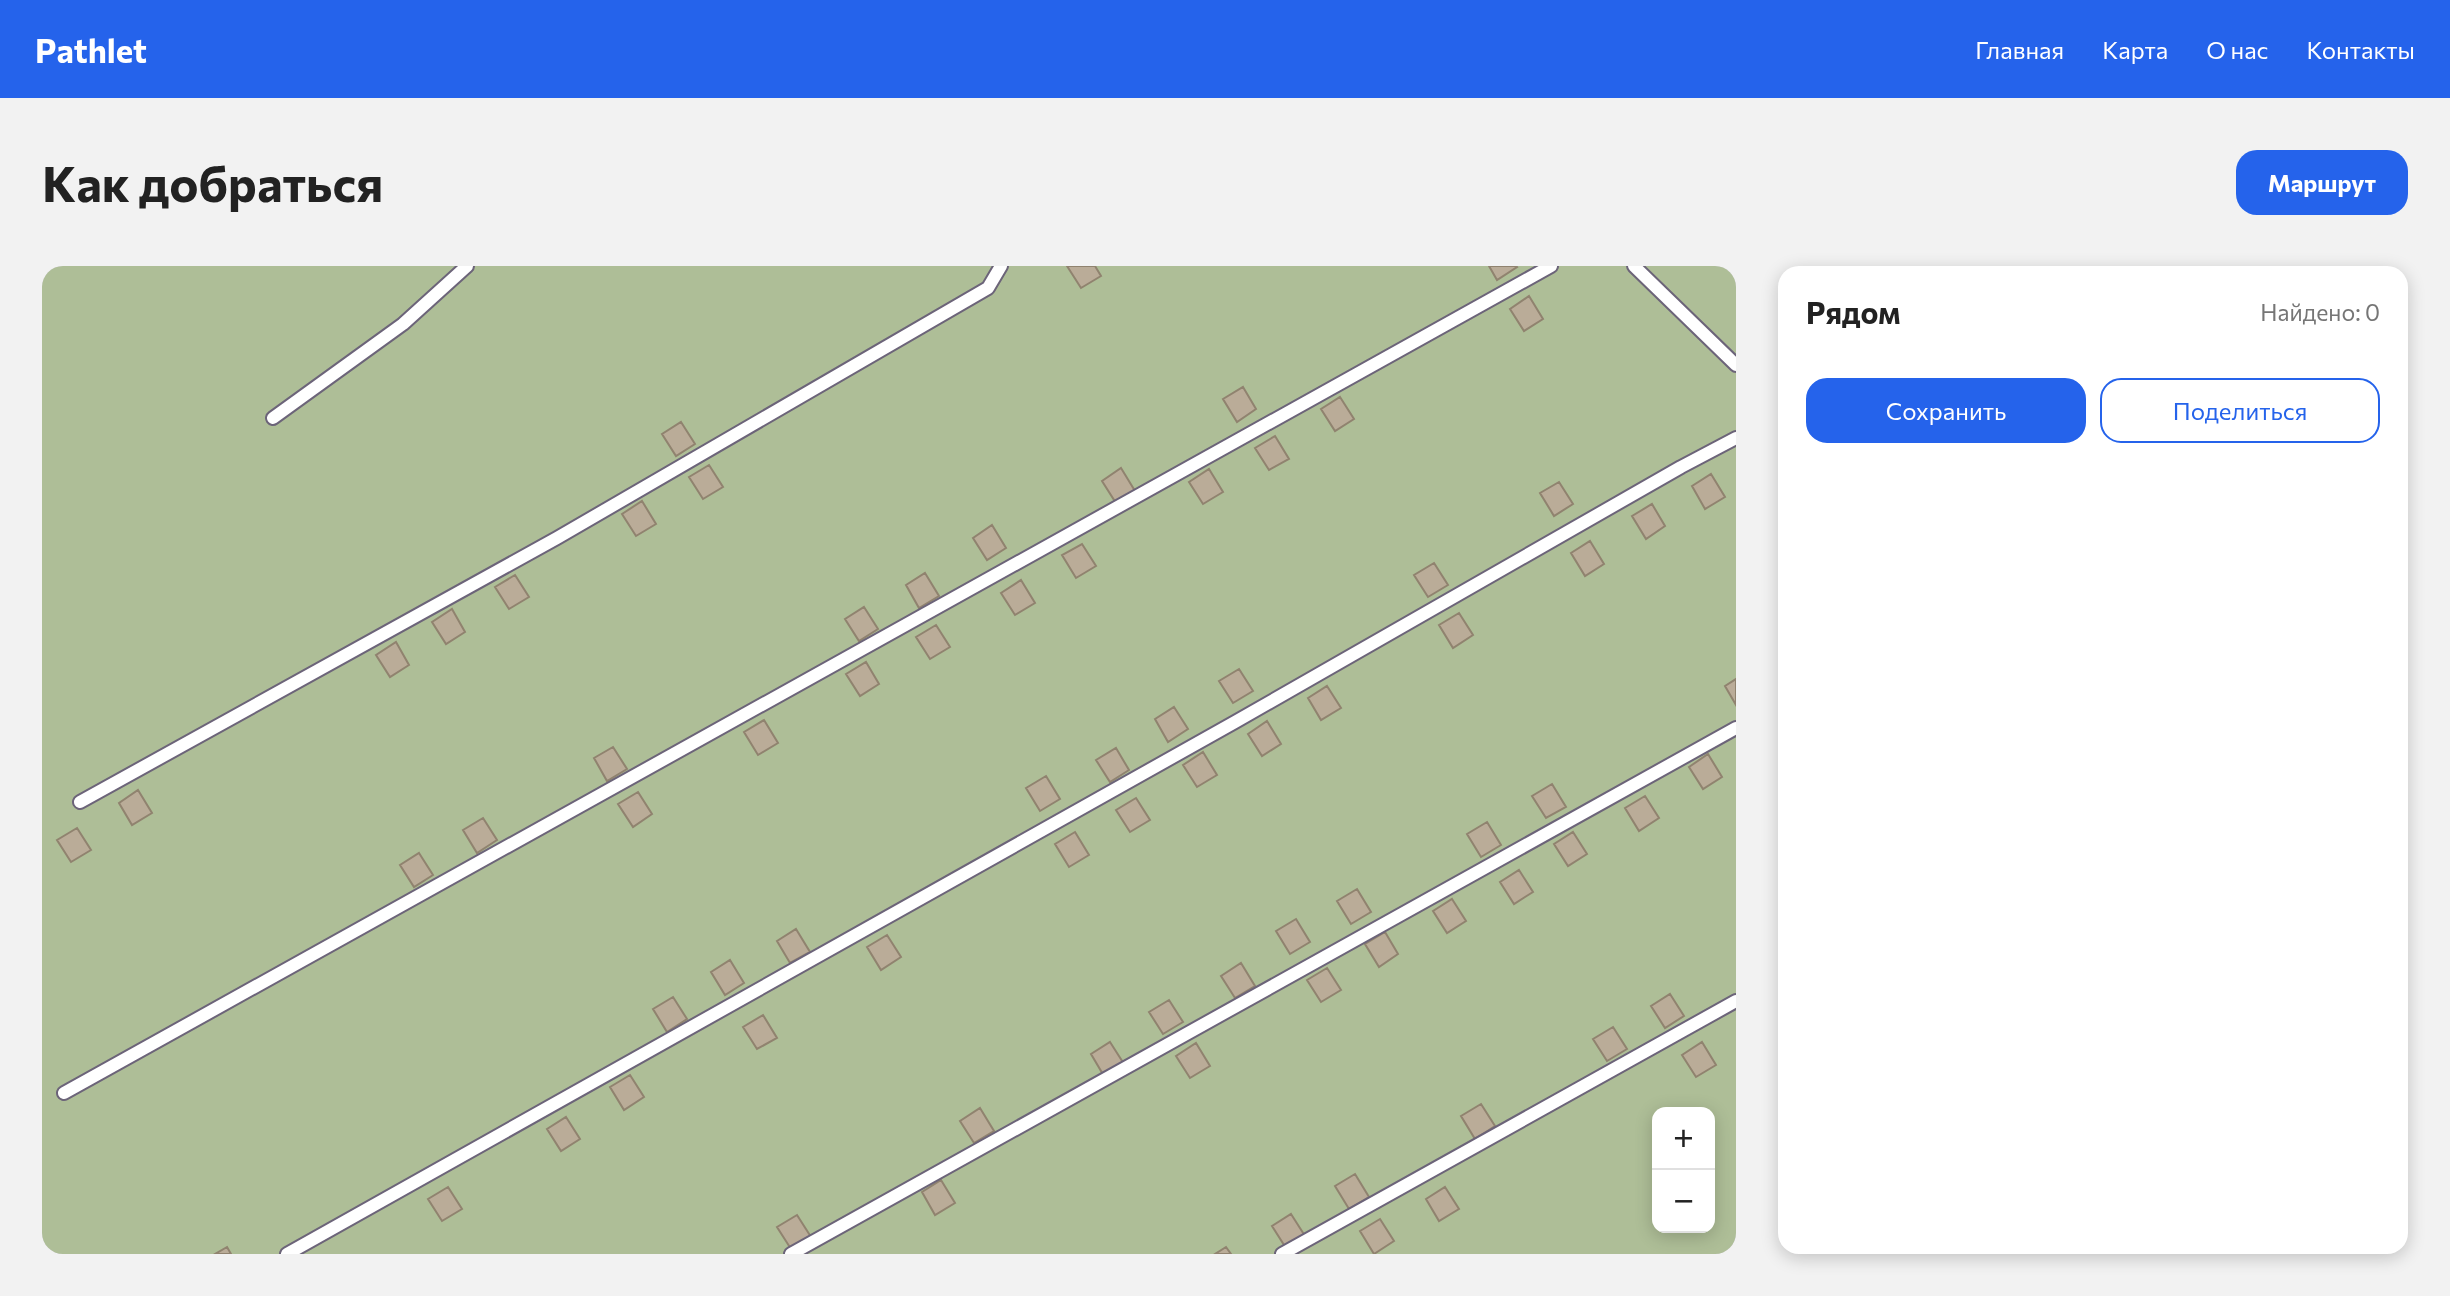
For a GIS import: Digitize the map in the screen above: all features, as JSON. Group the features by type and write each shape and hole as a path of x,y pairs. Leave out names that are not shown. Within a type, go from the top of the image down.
{"lane":[{"path":"273,418 403,324 467,266"},
{"path":"80,802 557,538 988,288 1001,266"},
{"path":"64,1093 1551,266"},
{"path":"1634,266 1736,365"},
{"path":"287,1254 1736,438"},
{"path":"791,1254 1736,728"},
{"path":"1282,1254 1736,1001"}],"green space":[{"path":"42,266 1736,266 1736,1254 42,1254"}],"building":[{"path":"1067,266 1095,266 1101,276 1081,288"},
{"path":"1489,266 1516,266 1517,267 1497,280"},
{"path":"1529,296 1543,319 1524,331 1510,309"},
{"path":"1243,387 1256,409 1237,422 1223,399"},
{"path":"1340,397 1354,419 1335,431 1321,409"},
{"path":"681,422 695,444 676,456 662,434"},
{"path":"1275,436 1289,459 1269,470 1255,448"},
{"path":"709,465 723,487 703,499 689,477"},
{"path":"1121,468 1135,491 1116,503 1102,481"},
{"path":"1209,469 1223,492 1203,504 1189,482"},
{"path":"1711,474 1725,497 1705,509 1692,486"},
{"path":"1559,482 1573,504 1554,516 1540,493"},
{"path":"642,501 656,524 636,536 622,514"},
{"path":"1652,504 1665,526 1646,539 1632,516"},
{"path":"992,525 1006,548 987,560 973,538"},
{"path":"1590,541 1604,564 1585,576 1571,553"},
{"path":"1082,544 1096,566 1076,578 1062,555"},
{"path":"1434,563 1448,585 1428,597 1414,575"},
{"path":"925,573 939,596 919,608 906,585"},
{"path":"515,575 529,597 509,609 495,587"},
{"path":"1021,580 1035,603 1015,615 1001,593"},
{"path":"864,607 878,629 859,641 845,619"},
{"path":"452,609 465,632 446,644 432,622"},
{"path":"1459,613 1473,635 1453,648 1439,625"},
{"path":"936,625 950,647 930,659 916,637"},
{"path":"396,642 409,665 390,677 376,655"},
{"path":"866,662 879,684 860,696 846,674"},
{"path":"1239,669 1253,691 1233,703 1219,681"},
{"path":"1736,679 1736,705 1725,686"},
{"path":"1327,686 1341,708 1321,720 1308,698"},
{"path":"1174,707 1188,729 1168,742 1155,719"},
{"path":"764,720 778,743 758,755 744,732"},
{"path":"1267,721 1281,744 1262,756 1248,734"},
{"path":"613,747 627,769 607,781 594,758"},
{"path":"1116,748 1129,770 1110,782 1096,760"},
{"path":"1203,752 1217,775 1197,787 1183,765"},
{"path":"1708,754 1722,777 1703,789 1689,767"},
{"path":"1046,776 1060,799 1040,811 1026,788"},
{"path":"1552,784 1566,807 1546,818 1532,796"},
{"path":"138,790 152,813 132,825 119,803"},
{"path":"638,792 652,814 633,827 618,804"},
{"path":"1645,796 1659,818 1639,831 1625,808"},
{"path":"1136,798 1150,820 1130,832 1116,810"},
{"path":"483,818 497,840 477,853 463,830"},
{"path":"1487,822 1501,845 1481,857 1467,834"},
{"path":"77,828 91,850 71,862 57,840"},
{"path":"1075,832 1089,855 1069,867 1055,844"},
{"path":"1573,832 1587,854 1568,866 1554,844"},
{"path":"419,853 433,875 414,887 400,865"},
{"path":"1519,870 1533,892 1514,904 1500,882"},
{"path":"1357,889 1371,912 1351,924 1337,901"},
{"path":"1452,899 1466,921 1447,933 1433,911"},
{"path":"1296,919 1310,942 1290,954 1276,931"},
{"path":"796,929 810,952 790,963 777,941"},
{"path":"1385,932 1398,954 1379,967 1365,944"},
{"path":"887,935 901,957 881,970 867,947"},
{"path":"730,960 744,983 725,995 711,972"},
{"path":"1241,963 1255,986 1235,998 1221,976"},
{"path":"1327,968 1341,990 1321,1002 1307,980"},
{"path":"1670,994 1684,1016 1665,1028 1651,1006"},
{"path":"673,997 687,1019 667,1032 653,1009"},
{"path":"1169,1000 1183,1022 1163,1034 1149,1012"},
{"path":"763,1015 777,1038 757,1049 743,1027"},
{"path":"1613,1027 1627,1049 1607,1061 1593,1039"},
{"path":"1110,1042 1124,1064 1104,1076 1091,1054"},
{"path":"1702,1042 1716,1065 1696,1077 1682,1055"},
{"path":"1196,1043 1210,1066 1190,1078 1176,1056"},
{"path":"630,1075 644,1097 624,1110 610,1087"},
{"path":"1481,1104 1495,1126 1475,1139 1461,1116"},
{"path":"980,1108 994,1131 974,1143 960,1121"},
{"path":"566,1117 580,1139 561,1151 547,1129"},
{"path":"1355,1174 1369,1197 1349,1209 1335,1186"},
{"path":"941,1180 955,1203 935,1215 922,1192"},
{"path":"448,1187 462,1209 442,1221 428,1199"},
{"path":"1445,1187 1459,1209 1439,1221 1426,1199"},
{"path":"1291,1214 1305,1236 1286,1248 1272,1226"},
{"path":"797,1215 811,1237 791,1249 777,1227"},
{"path":"1380,1219 1394,1241 1374,1254 1360,1231"},
{"path":"227,1247 231,1254 215,1254"},
{"path":"1226,1247 1231,1254 1215,1254"}]}
